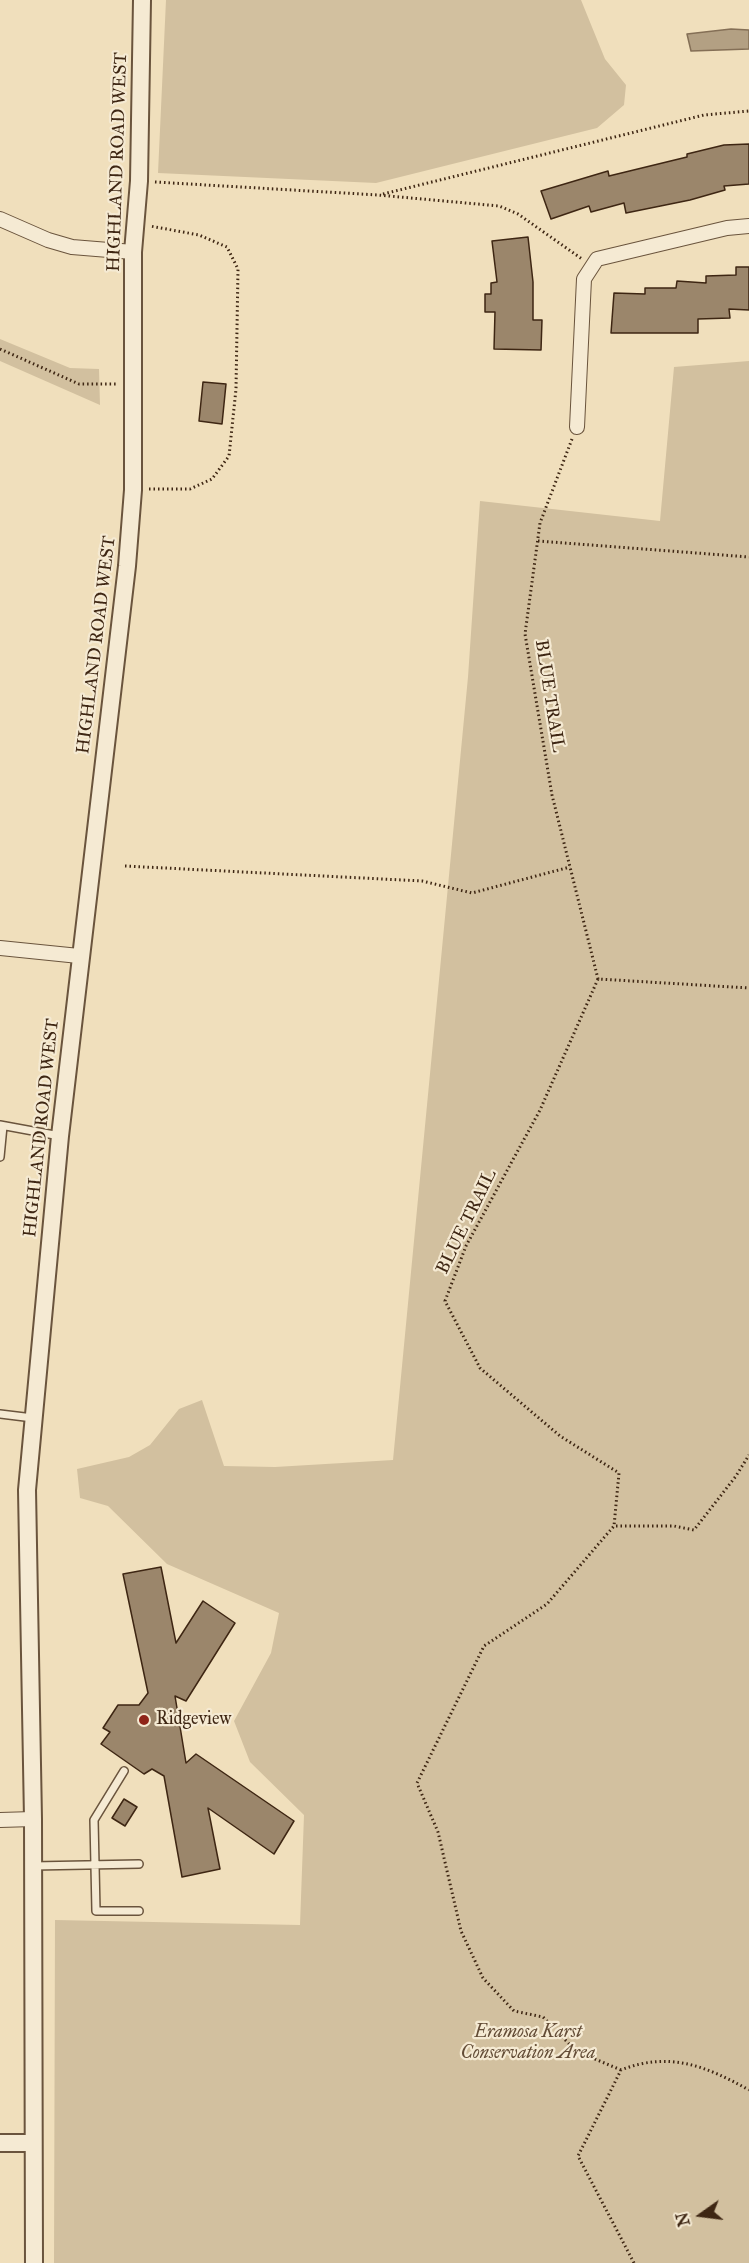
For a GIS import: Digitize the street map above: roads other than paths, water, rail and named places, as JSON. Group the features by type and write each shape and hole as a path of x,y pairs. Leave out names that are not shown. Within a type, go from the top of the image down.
{"street":[{"name":"HIGHLAND ROAD WEST","path":"34,2263 33,1819 27,1490 79,956 127,566 132,490 133,252 139,181 142,0"},
{"path":"0,219 48,240 72,247 133,252"},
{"path":"577,427 584,279 597,259 727,228 749,226"},
{"path":"0,948 79,956"},
{"path":"0,1820 33,1819"},
{"path":"0,2144 32,2143"}],"lane":[{"path":"0,1157 2,1126 60,1136"},
{"path":"0,1414 33,1418"},
{"path":"124,1771 94,1820 96,1911 139,1911"},
{"path":"33,1866 140,1863"}],"place":[{"name":"Ridgeview","path":"144,1720"}],"park label":[{"name":"Eramosa Karst Conservation Area","path":"528,2043"}]}
